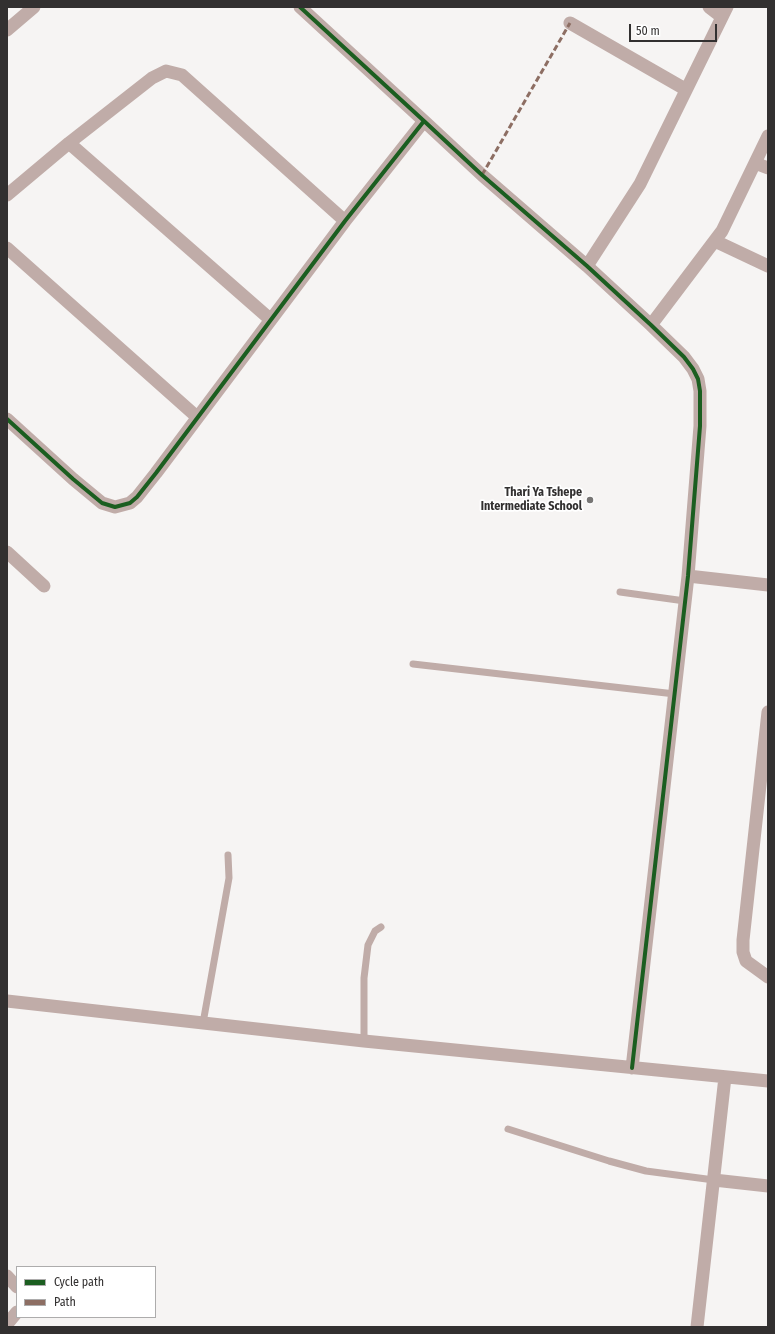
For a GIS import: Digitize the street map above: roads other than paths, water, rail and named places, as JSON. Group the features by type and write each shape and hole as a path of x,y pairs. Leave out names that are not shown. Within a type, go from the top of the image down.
{"street":[{"path":"7,30 34,7"},
{"path":"300,7 482,175 587,266 651,325 684,357 698,379 700,391 700,426 688,576 632,1068"},
{"path":"587,266 640,184 685,89 724,12 709,7"},
{"path":"570,23 685,89"},
{"path":"7,194 152,78 166,71 182,75 345,221"},
{"path":"7,419 86,491 102,503 115,506 130,503 137,497 196,417 229,377 345,221 424,121"},
{"path":"651,325 715,241 730,215 768,136"},
{"path":"69,143 271,320"},
{"path":"755,162 768,168"},
{"path":"715,241 768,266"},
{"path":"7,248 196,417"},
{"path":"7,552 44,586"},
{"path":"688,576 768,585"},
{"path":"768,712 743,940 743,952 746,961 768,977"},
{"path":"7,1002 364,1041 768,1081"},
{"path":"697,1327 725,1077"},
{"path":"714,1180 768,1186"},
{"path":"7,1276 16,1286"},
{"path":"7,1324 16,1313"}],"lane":[{"path":"620,592 685,602"},
{"path":"413,664 675,694"},
{"path":"203,1023 229,878 228,855"},
{"path":"364,1041 364,978 368,944 375,931 381,927"},
{"path":"508,1129 609,1162 646,1171 714,1180"}],"place":[{"name":"Thari Ya Tshepe Intermediate School","path":"590,500"}]}
